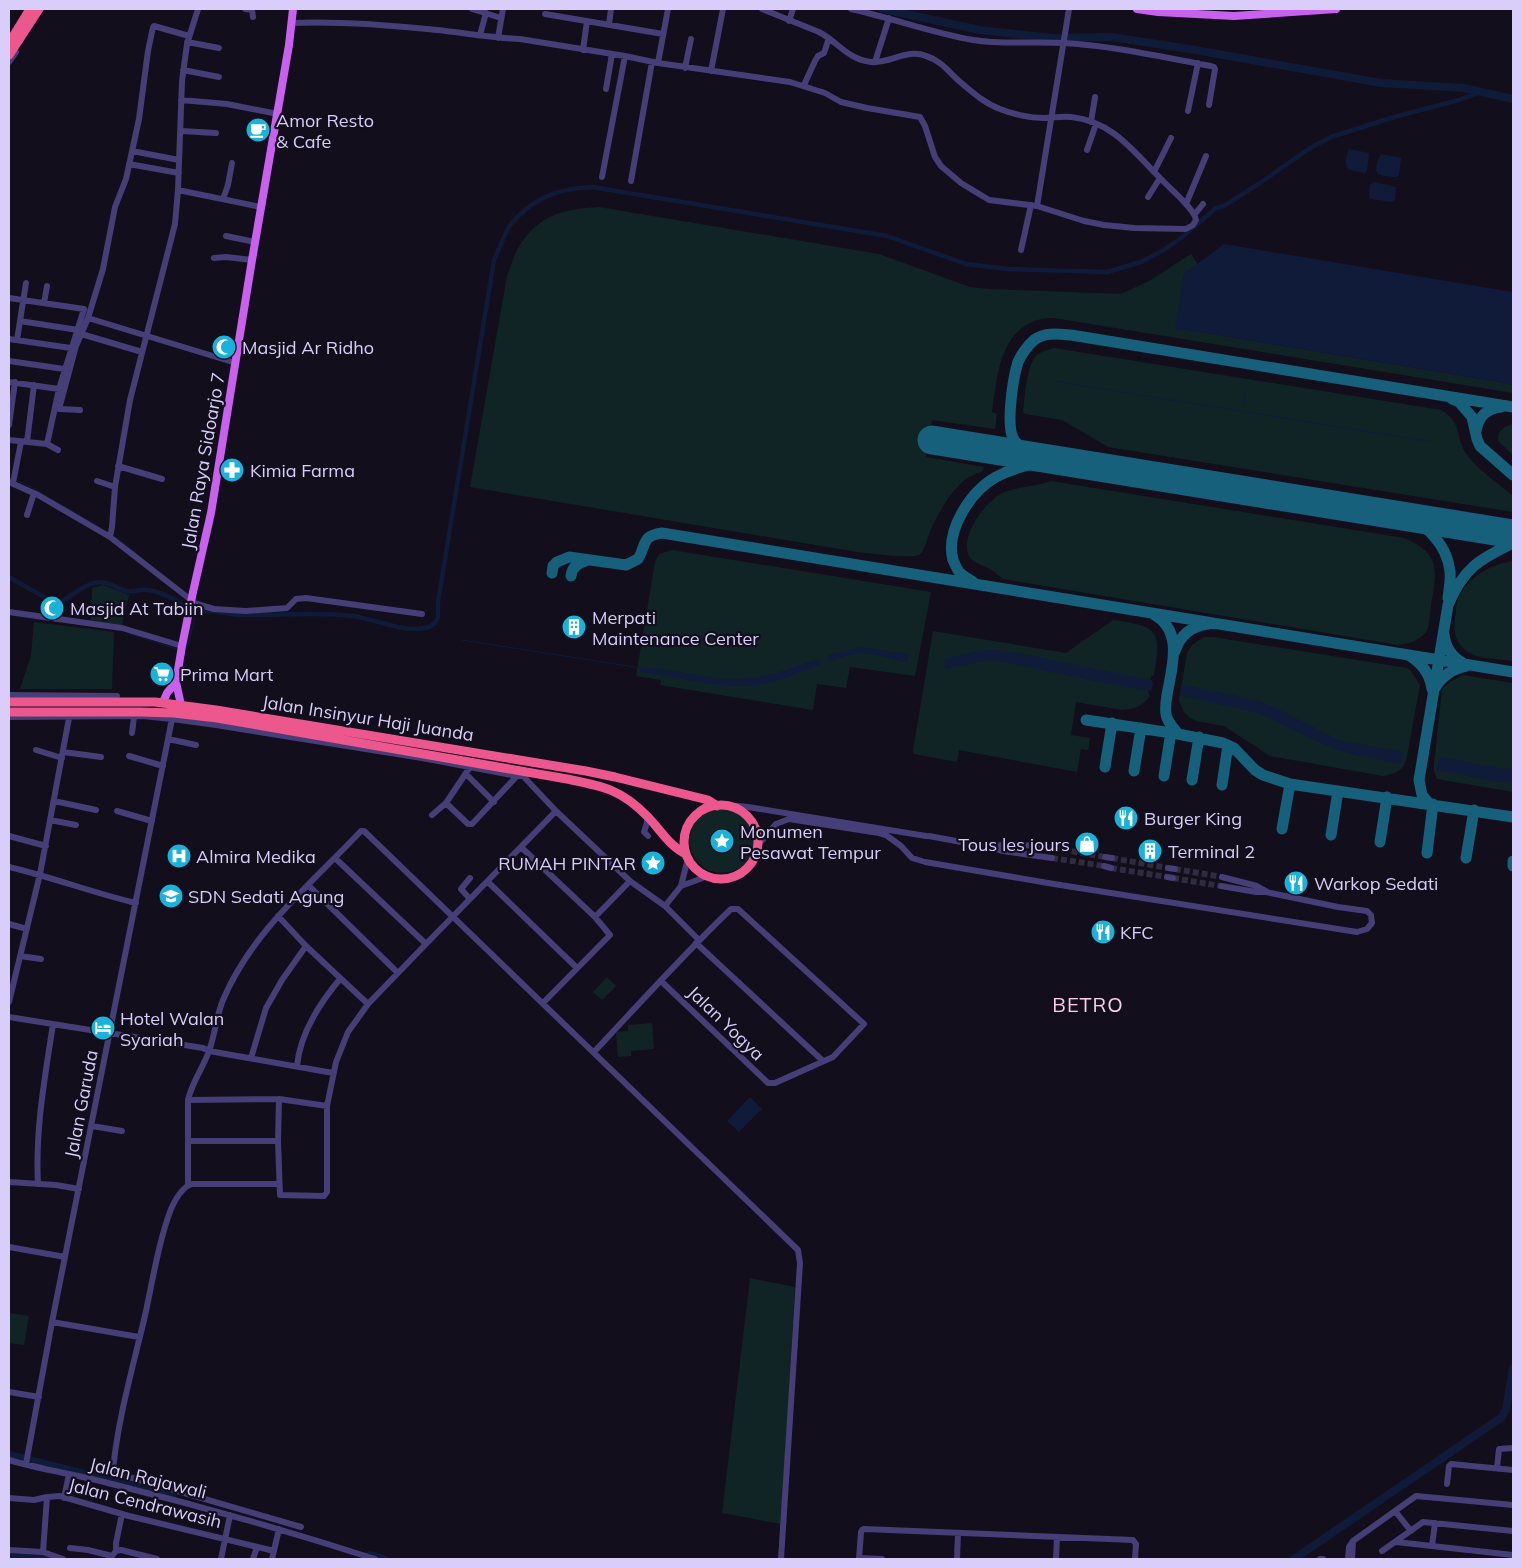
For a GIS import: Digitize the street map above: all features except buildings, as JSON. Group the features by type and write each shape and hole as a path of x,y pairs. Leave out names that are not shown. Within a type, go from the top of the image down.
{"highway":[{"path":"9,43 28,9"},
{"path":"9,58 39,9"},
{"name":"Jalan Insinyur Haji Juanda","path":"9,702 139,715 174,713 216,722 301,733 594,784 614,790 631,801 647,815 676,848 687,856"},
{"name":"Jalan Insinyur Haji Juanda","path":"9,712 44,707 163,702 303,723 616,777 708,800 717,806"},
{"path":"301,733 303,723"},
{"path":"508,768 510,758"},
{"path":"717,806 732,807 746,815 755,829 758,845 749,866 737,875 722,879 706,876 692,866 687,856 684,838 690,822 701,811 717,806"}],"main road":[{"name":"Jalan Raya Sidoarjo 7","path":"181,705 176,682 191,600 211,513 278,114 293,9"},
{"path":"1137,9 1234,16 1336,9"},
{"name":"Jalan Raya Sidoarjo 7","path":"163,702 167,693 176,682"}],"street":[{"path":"9,36 28,9"},
{"path":"9,58 43,9"},
{"path":"110,537 118,466 130,400 175,226 183,70 188,39 198,9"},
{"path":"245,9 252,10 253,17"},
{"path":"472,9 501,18"},
{"path":"498,38 503,9"},
{"path":"609,24 611,9"},
{"path":"631,182 668,9"},
{"path":"711,72 724,9"},
{"path":"292,23 328,22 385,25 520,39 685,68 790,82 825,94 841,102 920,117 936,159 941,166 961,183 989,200 1034,205 1095,223 1134,228 1188,229 1197,218 1186,204 1121,138 1094,123 1073,117 1038,118 1001,110 972,93 937,61 923,54 908,54 875,62 853,57 819,32 762,9"},
{"path":"789,21 793,9"},
{"path":"851,9 971,40 994,42 1065,42 1143,52 1211,66 1215,68 1210,105"},
{"path":"1020,250 1034,205 1065,42 1069,9"},
{"path":"480,35 486,13"},
{"path":"546,14 663,34"},
{"path":"875,62 889,18"},
{"path":"583,50 587,21"},
{"path":"49,442 64,368 71,348 88,318 104,264 115,207 126,179 139,119 153,27 219,48"},
{"path":"804,86 818,56 824,53 829,38"},
{"path":"685,68 691,39"},
{"path":"606,88 612,54"},
{"path":"602,177 625,56"},
{"path":"1188,110 1198,63"},
{"path":"183,70 219,77"},
{"path":"1087,150 1094,123 1095,97"},
{"path":"181,100 235,105 278,114"},
{"path":"181,131 216,133"},
{"path":"1154,172 1171,138"},
{"path":"132,150 179,160"},
{"path":"1186,204 1206,156"},
{"path":"223,199 232,163"},
{"path":"129,164 179,174"},
{"path":"1148,197 1160,178"},
{"path":"178,190 261,207"},
{"path":"1195,214 1203,204"},
{"path":"226,236 255,242"},
{"path":"214,258 226,256 252,260"},
{"path":"17,340 26,283"},
{"path":"44,303 47,286"},
{"path":"9,298 84,308 76,346 49,442"},
{"path":"88,318 236,363"},
{"path":"20,321 79,332 142,352"},
{"path":"9,339 71,348"},
{"path":"9,360 64,368"},
{"path":"9,425 12,382 59,389"},
{"path":"34,385 24,442 11,482 34,493 110,537 191,600 224,610 287,608 299,598 422,614"},
{"path":"59,409 80,410"},
{"path":"9,440 49,442 58,450"},
{"path":"118,466 162,479"},
{"path":"97,481 115,487"},
{"path":"27,515 34,493"},
{"path":"9,612 122,628 182,646"},
{"path":"9,694 117,696"},
{"path":"132,733 139,715"},
{"name":"Jalan Insinyur Haji Juanda","path":"9,717 69,718 139,715 216,722 520,776"},
{"path":"9,998 46,846 69,718"},
{"name":"Jalan Garuda","path":"27,1460 52,1322 172,719"},
{"path":"168,739 196,745"},
{"path":"36,750 62,755 102,757"},
{"path":"129,756 163,766"},
{"path":"432,815 446,803 470,767"},
{"path":"446,803 471,825 520,776 532,772"},
{"path":"466,774 494,802"},
{"path":"520,776 630,881 665,906 697,941 823,1061 832,1057 864,1025 863,1022 738,909 731,909 697,941 594,1052"},
{"path":"54,801 96,810"},
{"path":"732,807 748,806 1052,858"},
{"path":"117,811 152,821"},
{"path":"279,1098 279,1192 282,1196 324,1196 326,1194 327,1106 333,1073 341,1045 348,1032 368,1004 451,915 488,882 556,811"},
{"path":"647,815 644,832 648,836"},
{"path":"758,845 776,824 789,818 886,835 901,846 912,858 923,861 1054,884 1357,932 1371,925 1371,916 1367,911 1266,892 1220,886"},
{"path":"50,820 76,825"},
{"path":"188,1185 188,1100 191,1088 209,1051 223,1000 248,953 278,916 361,831 364,831 794,1245 800,1254 781,1559"},
{"path":"9,836 46,846"},
{"path":"988,847 1013,844 1054,848"},
{"path":"522,848 595,917 610,935 543,1003"},
{"path":"665,906 681,886 687,856"},
{"path":"335,858 426,944"},
{"path":"9,867 40,874 106,896 136,903"},
{"path":"681,886 706,876"},
{"path":"1222,877 1257,886 1266,892"},
{"path":"470,878 461,889 470,899"},
{"path":"595,917 630,881"},
{"path":"488,882 577,968"},
{"path":"308,885 398,973"},
{"path":"278,916 306,946 368,1004"},
{"path":"9,924 27,929"},
{"path":"251,1058 266,1008 282,980 306,946"},
{"path":"20,956 41,960"},
{"path":"297,1066 301,1048 313,1018 330,990 340,979"},
{"name":"Jalan Yogya","path":"660,981 765,1082 772,1084 823,1061"},
{"path":"9,1017 203,1048 209,1051 333,1073"},
{"path":"38,1184 39,1124 53,1024"},
{"path":"188,1100 279,1098 327,1106"},
{"path":"92,1126 122,1131"},
{"path":"189,1142 278,1141"},
{"path":"9,1182 56,1185 79,1189"},
{"path":"279,1184 196,1183 188,1185 177,1197 170,1210 163,1235 122,1411 115,1446 114,1472 301,1527"},
{"path":"9,1247 65,1257"},
{"path":"52,1322 139,1337"},
{"path":"9,1392 39,1397"},
{"path":"1497,1468 1500,1449 1513,1448"},
{"name":"Jalan Rajawali","path":"9,1460 27,1460 69,1474 230,1515 374,1559"},
{"path":"1447,1484 1448,1466 1451,1464 1513,1470"},
{"path":"64,1498 69,1474"},
{"path":"1348,1559 1349,1547 1353,1541 1416,1496 1513,1505"},
{"path":"43,1552 47,1497"},
{"name":"Jalan Cendrawasih","path":"9,1498 34,1500 47,1497 64,1498 274,1551"},
{"path":"1395,1511 1411,1531"},
{"path":"70,1548 112,1556 116,1551 122,1514"},
{"path":"222,1559 230,1515"},
{"path":"1382,1551 1422,1522 1513,1531"},
{"path":"1432,1546 1435,1523"},
{"path":"272,1559 278,1529"},
{"path":"882,1559 859,1559 860,1532 862,1530 1133,1540 1136,1544 1135,1559"},
{"path":"957,1559 958,1533"},
{"path":"1056,1559 1057,1537"},
{"path":"1352,1559 1353,1541"},
{"path":"1396,1542 1513,1555"},
{"path":"254,1559 256,1546"},
{"path":"9,1550 43,1552 63,1559"},
{"path":"116,1551 120,1550 129,1556 155,1559"}],"green space":[{"path":"599,207 879,254 970,287 988,289 1121,294 1149,281 1191,254 1198,264 1184,274 1176,328 1500,382 1513,385 1513,393 1046,318 1025,326 1015,334 1002,358 998,371 992,412 997,414 995,429 932,420 926,457 984,467 983,471 969,477 951,494 937,516 924,548 919,555 899,556 857,552 470,487 507,276 516,253 524,238 551,216 573,210"},
{"path":"1054,348 1441,410 1453,420 1463,448 1472,461 1513,496 1513,512 1108,447 1062,420 1025,414 1023,412 1030,367 1036,356"},
{"path":"1513,424 1513,455 1498,441 1498,437 1502,430"},
{"path":"1051,481 1404,538 1425,550 1434,564 1435,582 1426,632 1417,640 1398,645 1003,579 971,559 967,548 968,539 976,520 989,503 1003,493"},
{"path":"672,550 931,592 915,676 850,667 846,688 817,684 813,710 660,685 661,680 636,676 655,562 659,554"},
{"path":"1513,561 1513,661 1472,654 1461,646 1455,633 1454,623 1460,594 1472,580 1487,569"},
{"path":"103,585 129,595 122,625 91,620 92,588"},
{"path":"1113,620 1148,628 1156,639 1154,675 1151,677 1148,692 1150,696 1138,706 1122,710 1076,702 1071,735 1090,738 1088,750 1081,749 1077,772 959,750 957,762 914,754 913,750 933,631 1066,653"},
{"path":"34,622 114,632 112,689 20,689 31,655"},
{"path":"1204,637 1407,668 1420,685 1404,765 1397,772 1383,776 1270,756 1224,726 1196,721 1189,717 1184,712 1179,700 1187,653 1193,644"},
{"path":"1463,675 1513,683 1513,792 1437,779 1434,772 1442,689"},
{"path":"722,809 734,812 745,818 751,829 754,841 751,853 745,864 734,870 722,873 710,870 699,864 693,853 690,841 693,829 699,818 710,812"},
{"path":"607,977 616,986 602,1000 593,992"},
{"path":"652,1023 654,1049 631,1051 631,1056 618,1057 616,1032 628,1031 628,1025"},
{"path":"750,1278 795,1287 781,1524 722,1513"},
{"path":"9,1313 29,1316 24,1345 9,1343"}],"water":[{"path":"1349,149 1369,153 1367,171 1364,173 1347,168 1346,160"},
{"path":"1381,154 1401,158 1399,176 1393,177 1378,174 1376,167"},
{"path":"1374,182 1396,187 1395,200 1391,202 1371,199 1369,197 1370,185"},
{"path":"1224,244 1513,292 1513,385 1175,328 1184,274"},
{"path":"862,647 909,654 907,663 864,654 848,656 831,662 828,659 828,655"},
{"path":"982,650 1013,652 1151,680 1153,683 1152,689 1150,691 1088,680 992,660 947,669 944,667 945,659"},
{"path":"817,659 820,665 776,681 748,686 717,685 640,672 641,666 725,679 738,679 772,674"},
{"path":"1184,685 1257,700 1339,740 1403,752 1401,763 1355,755 1331,748 1258,713 1182,696 1180,694 1181,687"},
{"path":"1439,759 1504,769 1513,768 1513,783 1437,770"},
{"path":"750,1097 762,1109 739,1132 727,1121"}],"waterway":[{"path":"883,9 980,30 1052,38 1112,37 1381,83 1464,88 1513,99"},
{"path":"9,577 49,600 60,602 90,584 99,582 127,591 144,590 159,592 196,613 206,611 238,615 310,614 353,616 408,629 426,628 435,623 438,617 438,602 494,260 513,221 531,205 555,193 592,187 887,236 966,264 1008,269 1107,272 1141,262 1162,251 1181,238 1216,208 1224,206 1310,148 1331,137 1481,92"},
{"path":"1053,381 1433,442"},
{"path":"1243,410 1246,389"},
{"path":"18,481 108,532"},
{"path":"117,537 143,559"},
{"path":"194,598 201,602"},
{"path":"186,647 188,646 196,613"},
{"path":"9,615 50,621"},
{"path":"130,634 177,649"},
{"path":"462,640 641,668"},
{"path":"1294,1559 1502,1417 1506,1409 1513,1368"},
{"path":"9,1455 172,1496"},
{"path":"9,1555 51,1557 55,1559"},
{"path":"370,1555 384,1559"}],"taxiway":[{"path":"1041,457 1029,452 1015,442 1010,422 1011,400 1016,369 1021,356 1027,347 1038,337 1052,334 1071,335 1513,407"},
{"path":"1452,399 1459,402 1472,417 1480,446 1513,475"},
{"path":"1476,431 1479,421 1484,414 1491,409 1501,407"},
{"path":"973,582 963,576 958,570 953,560 952,548 956,524 969,502 987,483 1004,473 1027,465 1059,460"},
{"path":"1405,516 1421,525 1435,537 1445,553 1450,574 1448,598"},
{"path":"552,573 553,566 557,562 569,557 626,565 638,559 651,536 662,533 1513,672"},
{"path":"1429,803 1422,795 1419,780 1448,605 1460,582 1473,566 1513,543"},
{"path":"571,576 576,565 588,560"},
{"path":"1153,614 1163,621 1169,629 1172,639 1174,650 1166,700 1166,712 1169,722 1178,734"},
{"path":"1175,651 1183,636 1191,629 1208,624"},
{"path":"1444,634 1450,651 1463,663"},
{"path":"1410,656 1419,662 1425,670 1430,679 1432,689"},
{"path":"1435,688 1448,674 1466,666"},
{"path":"1086,720 1223,743 1234,748 1255,770 1263,775 1290,784 1513,817"},
{"path":"1105,767 1112,723"},
{"path":"1134,771 1141,728"},
{"path":"1164,776 1171,732"},
{"path":"1192,780 1199,737"},
{"path":"1222,785 1228,745"},
{"path":"1282,829 1290,784"},
{"path":"1331,835 1338,791"},
{"path":"1380,842 1387,797"},
{"path":"1427,853 1433,804"},
{"path":"1466,858 1474,810"},
{"path":"1513,861 1513,866"}],"runway":[{"path":"932,440 1513,534"}],"tunnel":[{"path":"1054,848 1105,857"},
{"path":"1052,858 1104,866"},
{"path":"1112,858 1168,868"},
{"path":"1111,868 1167,877"},
{"path":"1175,869 1222,877"},
{"path":"1173,878 1221,886"}],"place":[{"name":"Amor Resto & Cafe","path":"258,130"},
{"name":"Masjid Ar Ridho","path":"224,347"},
{"name":"Kimia Farma","path":"232,470"},
{"name":"Masjid At Tabiin","path":"52,608"},
{"name":"Merpati Maintenance Center","path":"574,627"},
{"name":"Prima Mart","path":"162,674"},
{"name":"Burger King","path":"1126,818"},
{"name":"Monumen Pesawat Tempur","path":"722,841"},
{"name":"Tous les jours","path":"1087,844"},
{"name":"Terminal 2","path":"1150,851"},
{"name":"Almira Medika","path":"179,856"},
{"name":"RUMAH PINTAR","path":"653,863"},
{"name":"Warkop Sedati","path":"1296,883"},
{"name":"SDN Sedati Agung","path":"171,896"},
{"name":"KFC","path":"1103,932"},
{"name":"Hotel Walan Syariah","path":"103,1028"}],"district":[{"name":"BETRO","path":"1088,1004"}]}
